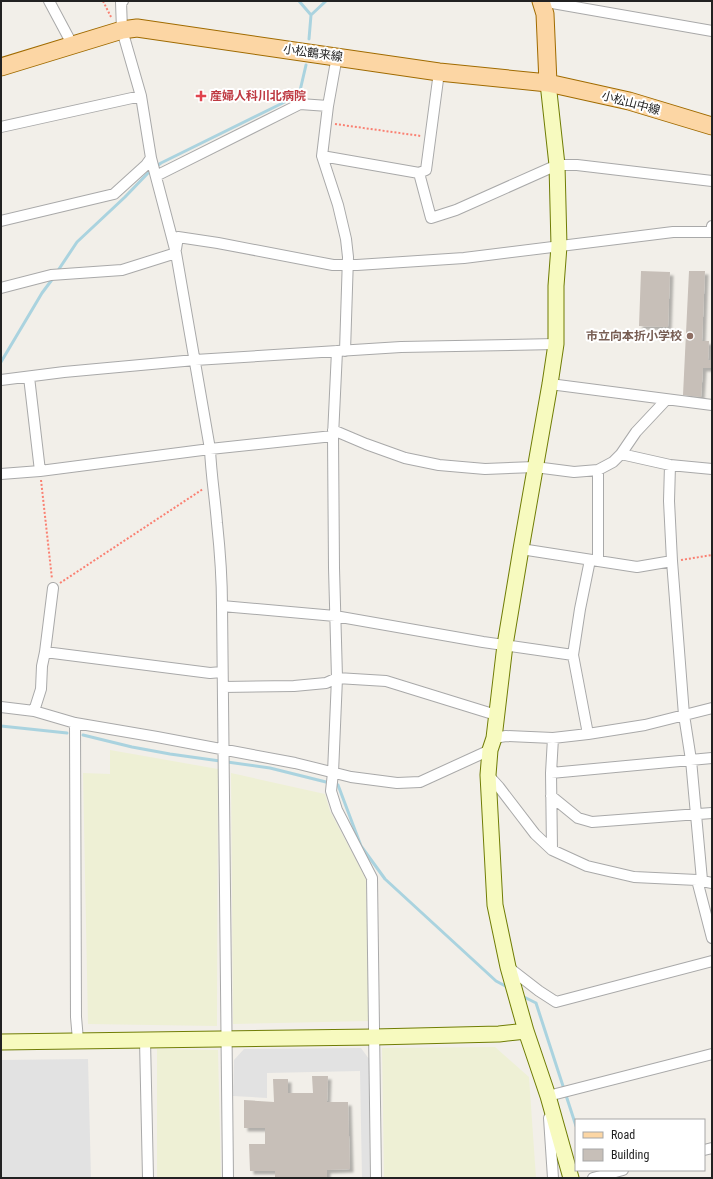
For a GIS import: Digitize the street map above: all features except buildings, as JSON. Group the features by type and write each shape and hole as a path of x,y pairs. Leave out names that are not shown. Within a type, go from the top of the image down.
{"main road":[{"path":"541,1 545,14 548,83"},
{"name":"小松鶴来線","path":"1,67 72,44 122,30 137,28 439,72 548,83"},
{"name":"小松山中線","path":"548,83 629,101 712,126"}],"street":[{"path":"49,1 72,44"},
{"path":"123,1 121,2 122,30 141,96 152,160 176,253 195,360 210,449 221,563 228,1178"},
{"path":"541,1 712,31"},
{"path":"337,56 328,106 322,156 338,205 346,239 348,265 333,433 337,678 331,791 337,810 372,878 376,1178"},
{"path":"322,156 419,173 426,170 439,72"},
{"path":"548,83 557,165 559,246 556,286 556,344 505,645 488,775 495,905 517,1001 526,1032 551,1095 571,1178"},
{"path":"1,127 141,96"},
{"path":"156,174 300,104 328,106"},
{"path":"1,221 114,194 152,160"},
{"path":"419,173 432,218 456,210 557,165 577,165 712,181"},
{"path":"176,253 178,238 218,243 333,265 348,265 464,258 673,232 711,232 712,226"},
{"path":"1,288 51,275 122,270 176,253"},
{"path":"1,380 64,372 195,360 401,347 556,344"},
{"path":"29,376 40,471"},
{"path":"550,384 712,405"},
{"path":"1,474 40,471 333,433 405,458 439,465 485,469 535,467 574,472 598,470 614,462 636,432 666,400"},
{"path":"621,454 670,465 712,469"},
{"path":"670,465 669,501 672,561 684,715 691,760 696,814 712,938"},
{"path":"588,734 573,655 580,609 594,560 598,470"},
{"path":"521,549 637,567 672,561"},
{"path":"34,711 40,689 53,588"},
{"path":"222,606 335,616 573,655"},
{"path":"45,652 210,673 222,672"},
{"path":"223,687 294,686 326,683 337,678 386,681 496,715"},
{"path":"1,707 34,711 75,723 224,753 295,763 332,775 397,783 420,782 506,736 553,738 588,734 645,725 712,708"},
{"path":"75,723 76,1017 78,1040"},
{"path":"552,850 551,773 553,738"},
{"path":"551,773 712,758"},
{"path":"488,775 535,834 552,850 587,866 634,878 704,881"},
{"path":"551,796 578,818 592,822 712,813"},
{"path":"508,967 556,1002 712,961"},
{"path":"1,1042 374,1037 526,1032"},
{"path":"145,1040 148,1178"},
{"path":"551,1095 712,1054"},
{"path":"551,1095 553,1178"},
{"path":"596,1177 619,1171"}],"path":[{"path":"326,122 430,138"},
{"path":"40,471 53,588 213,483"},
{"path":"672,561 712,555"}],"green space":[{"path":"110,750 218,769 217,1026 88,1024 83,773 110,774"},
{"path":"231,773 325,794 330,811 366,879 369,1021 233,1024"},
{"path":"495,1047 529,1077 536,1178 384,1178 382,1048"},
{"path":"157,1049 218,1050 221,1178 157,1178"}],"shaded area":[{"path":"361,1048 369,1059 370,1178 362,1178 360,1071 267,1073 267,1098 233,1096 234,1060 244,1049"},
{"path":"88,1059 91,1178 1,1178 1,1060"}],"waterway":[{"path":"299,1 311,15"},
{"path":"309,39 311,15 326,1"},
{"path":"57,272 77,242 149,172 161,163 299,95 306,65"},
{"path":"1,362 42,293 54,277"},
{"path":"1,726 67,733"},
{"path":"83,735 132,747 170,754 270,768 338,785 361,846 385,879 496,981 509,988"},
{"path":"520,995 536,1003 575,1123"}],"place":[{"name":"産婦人科川北病院","path":"201,96"},
{"name":"市立向本折小学校","path":"690,336"}]}
